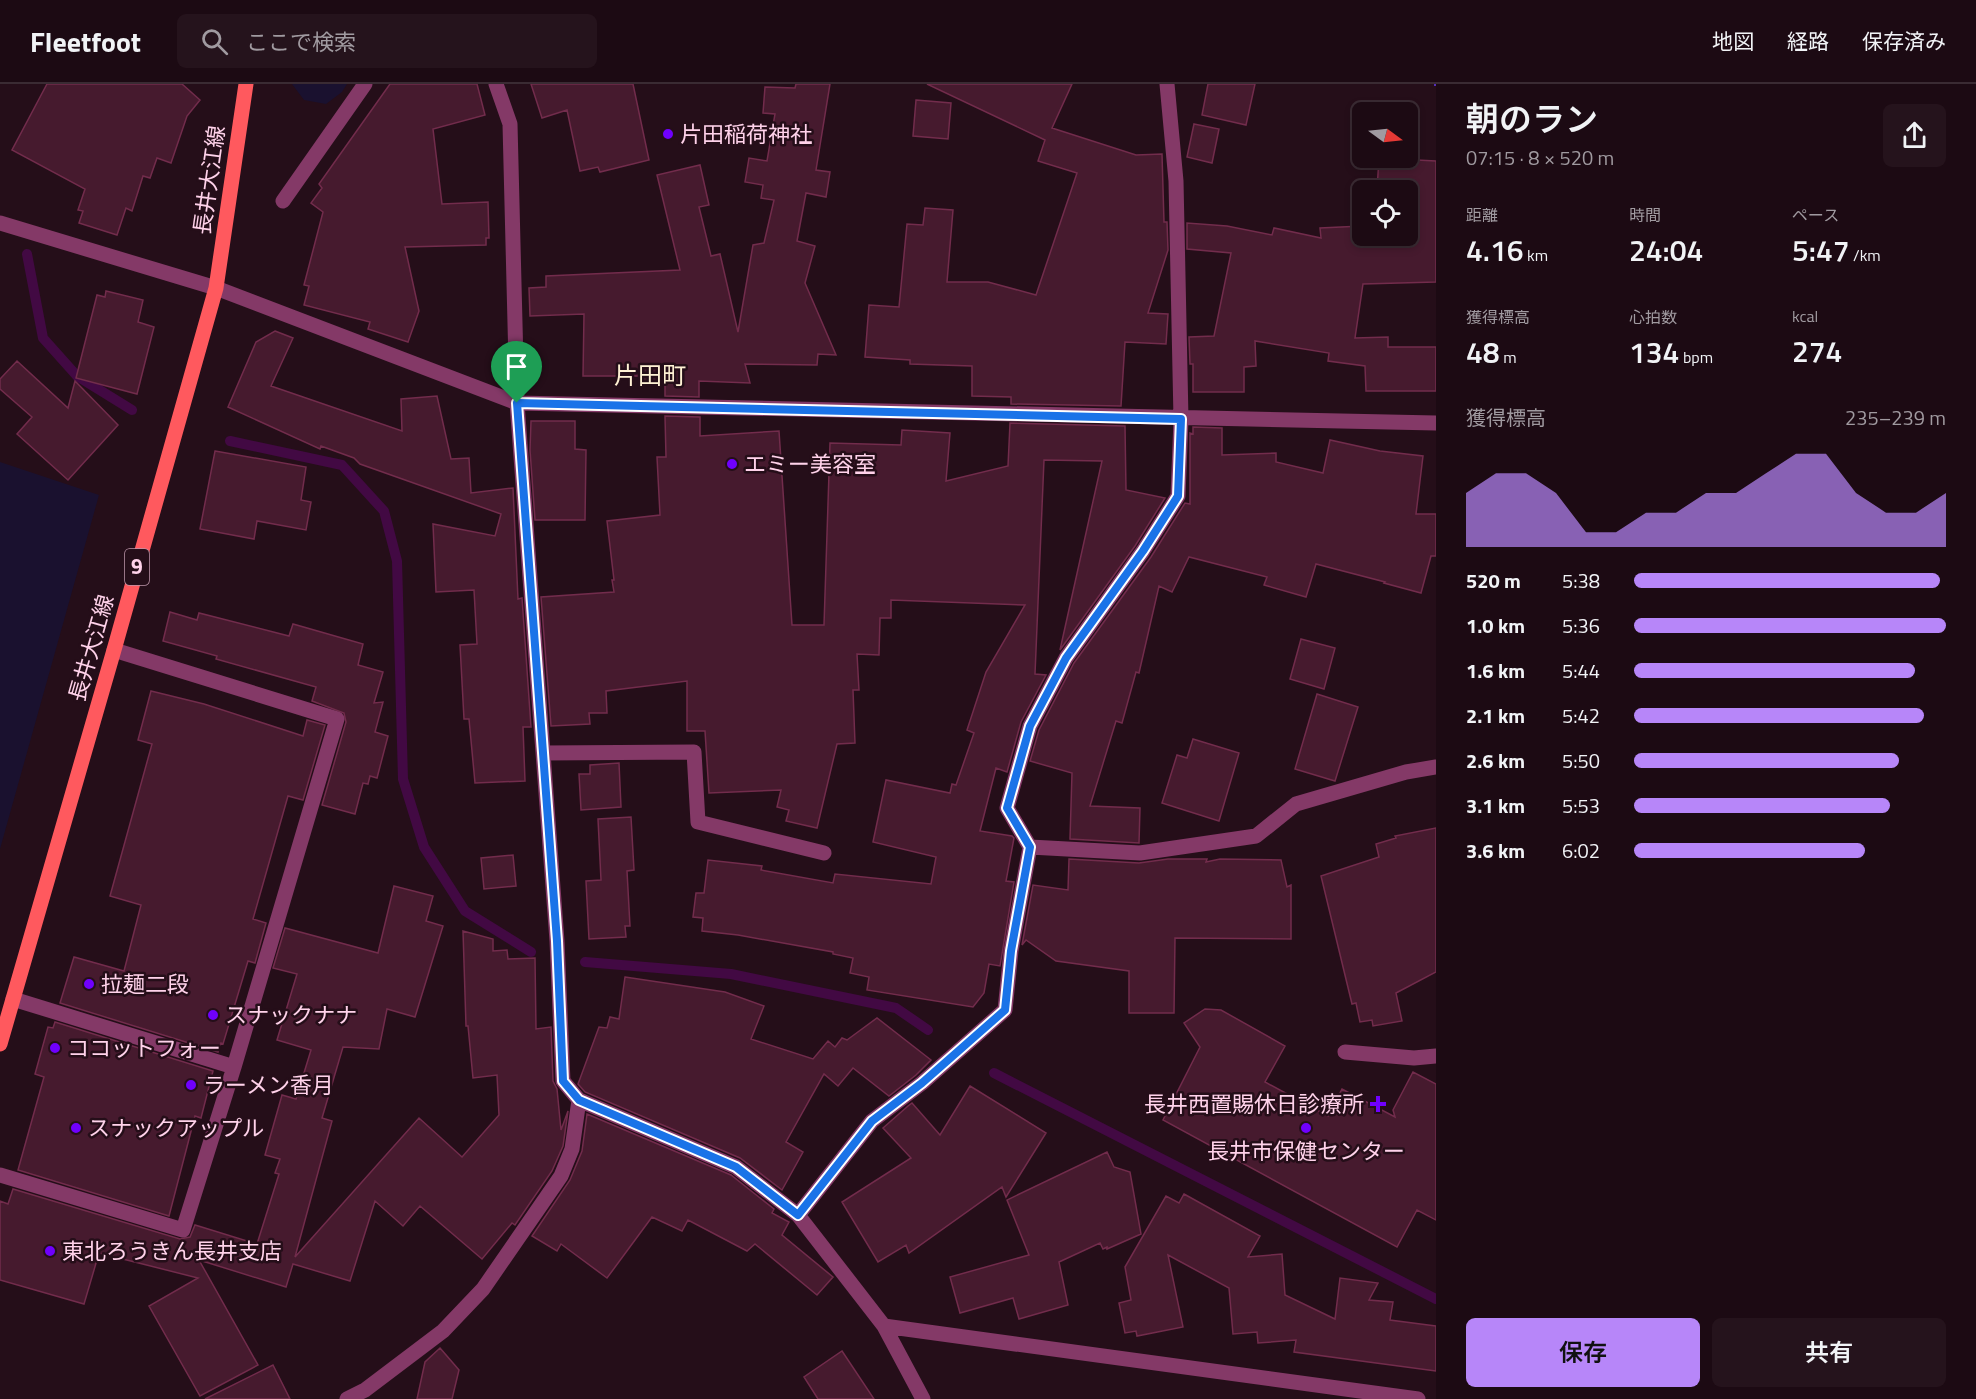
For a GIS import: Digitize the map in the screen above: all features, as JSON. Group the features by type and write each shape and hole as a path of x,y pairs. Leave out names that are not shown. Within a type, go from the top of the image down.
{"main road":[{"name":"長井大江線","path":"0,1044 216,288 246,84"}],"street":[{"path":"283,201 365,84"},
{"path":"496,84 510,124 517,403 557,941 563,1081 579,1100 736,1167 798,1215 884,1326 923,1399"},
{"path":"798,1215 872,1121 922,1083 1005,1010 1011,951 1030,847 1007,808 1030,726 1066,658 1143,551 1178,496 1181,419 1176,181 1167,84"},
{"path":"0,223 216,288 517,403 1436,423"},
{"path":"0,1175 183,1230 337,719 114,650"},
{"path":"543,753 694,752 698,822 824,853"},
{"path":"1030,847 1140,853 1256,836 1296,804 1406,772 1436,767"},
{"path":"13,999 234,1067"},
{"path":"1345,1052 1414,1058 1436,1056"},
{"path":"347,1399 365,1390 443,1331 483,1289 561,1176 572,1149 579,1100"},
{"path":"884,1326 1418,1399"}],"shaded area":[{"path":"292,84 347,84 342,92 326,104 304,100"},
{"path":"0,462 99,495 0,849"}],"building":[{"path":"47,84 182,84 200,100 187,116 171,163 157,158 150,178 143,176 132,211 126,208 117,235 79,223 83,211 78,210 85,189 12,150"},
{"path":"390,84 477,84 485,115 433,129 442,204 488,202 489,238 486,238 486,245 405,247 419,311 408,342 368,329 370,322 304,305 309,286 304,285 323,212 311,203 322,188 319,184"},
{"path":"531,84 633,84 649,160 600,172 598,167 580,171 567,110 542,118"},
{"path":"796,84 830,84 816,170 830,172 826,197 806,193 797,241 815,246 805,283 836,355 818,354 817,365 745,364 750,383 699,381 699,397 665,396 665,381 644,381 644,376 583,376 584,314 530,316 529,288 546,287 546,276 680,270 657,175 700,165 709,205 699,207 711,256 720,254 738,332 753,245 764,243 774,200 761,198 763,185 745,182 749,158 767,161 775,114 763,113 765,87 795,88"},
{"path":"927,84 1072,84 1052,128 1136,155 1162,154 1164,222 1167,222 1168,250 1148,313 1168,314 1166,344 1125,342 1121,406 1011,404 1011,397 972,396 972,366 910,364 910,360 865,357 869,305 899,307 907,224 923,225 925,208 953,210 947,282 988,282 1036,295 1077,173 1038,161 1045,140"},
{"path":"1208,84 1255,84 1246,125 1202,115"},
{"path":"916,100 951,103 948,139 913,136"},
{"path":"1194,124 1219,129 1212,163 1187,157"},
{"path":"1418,160 1436,161 1436,282 1363,284 1355,338 1388,337 1388,347 1436,347 1436,391 1366,391 1365,366 1328,361 1329,353 1255,341 1256,366 1244,367 1244,392 1193,392 1193,364 1190,364 1189,337 1214,336 1231,253 1187,249 1187,223 1227,226 1272,235 1274,228 1321,238 1320,228 1352,226 1352,246 1418,246 1418,180 1378,180 1378,168 1418,168"},
{"path":"106,291 143,300 138,322 154,327 137,394 76,378 97,295 105,297"},
{"path":"275,331 293,338 271,386 402,431 401,399 437,396 451,459 469,458 471,493 513,488 518,599 522,598 531,727 523,727 525,781 475,783 469,719 464,719 460,645 477,644 474,590 436,592 433,524 495,536 501,514 360,464 354,458 321,446 320,449 228,407 256,342"},
{"path":"17,361 68,408 75,381 118,425 68,480 17,434 32,417 0,389 0,379"},
{"path":"665,416 700,417 700,436 779,431 792,625 824,625 830,443 901,445 902,430 950,433 946,481 1008,466 1010,423 1125,426 1126,490 1165,498 1135,546 1060,650 1102,461 1044,460 1035,674 1046,675 1021,722 1007,772 996,768 980,831 1014,838 1006,881 1014,882 1000,966 989,964 984,993 973,1007 867,990 869,977 850,973 853,958 833,954 833,952 702,931 703,918 693,917 696,893 704,893 708,860 762,866 761,870 833,883 835,874 931,884 936,857 873,842 886,780 950,793 952,784 956,785 974,733 967,730 986,672 1025,605 891,600 891,618 880,618 879,655 857,654 859,690 853,690 855,743 837,744 817,828 786,821 789,810 777,807 781,790 709,793 705,731 687,731 687,681 606,691 607,713 589,713 590,724 551,726 541,597 614,592 607,521 660,515 657,457 666,457"},
{"path":"531,421 575,421 575,449 586,450 585,520 535,520 530,450"},
{"path":"1193,427 1222,428 1222,455 1276,453 1276,462 1323,473 1330,440 1380,451 1423,456 1416,514 1436,514 1436,556 1431,556 1421,593 1316,564 1306,597 1264,585 1267,577 1189,557 1172,592 1159,586 1139,673 1136,672 1122,723 1116,721 1090,806 1140,808 1139,843 1070,839 1072,773 1030,761 1039,730 1074,663 1151,557 1185,503 1190,504 1190,433 1193,434"},
{"path":"215,451 306,467 301,500 311,502 306,530 257,521 254,539 200,529"},
{"path":"170,612 197,620 199,613 289,636 293,624 363,644 358,665 383,672 374,703 383,702 375,732 388,736 377,778 370,776 368,784 363,783 355,814 322,805 346,722 344,713 312,701 316,687 216,659 217,656 163,641"},
{"path":"1301,639 1335,648 1324,689 1290,679"},
{"path":"151,691 204,704 303,736 307,720 325,725 303,800 288,796 253,919 266,923 255,963 248,961 223,1044 221,1043 218,1052 60,1003 74,957 124,971 141,905 110,896 152,744 138,740"},
{"path":"1317,694 1358,707 1335,781 1295,769"},
{"path":"1193,739 1239,753 1219,821 1162,803 1177,755 1187,758"},
{"path":"619,763 621,807 581,810 579,774 590,774 590,765"},
{"path":"631,817 634,870 627,871 630,926 625,926 626,937 589,939 586,881 601,880 598,819"},
{"path":"1436,828 1436,972 1396,993 1402,1021 1373,1026 1372,1020 1360,1022 1356,1003 1352,1004 1321,876 1379,857 1376,844 1396,838 1395,836"},
{"path":"513,855 516,886 484,889 481,858"},
{"path":"1069,859 1139,863 1168,859 1207,859 1206,862 1220,859 1281,860 1287,887 1291,885 1291,939 1175,938 1174,1013 1129,1013 1129,971 1056,961 1026,940 1022,945 1033,885 1068,890"},
{"path":"394,886 433,896 426,921 443,926 415,1017 387,1009 379,1049 343,1047 322,1118 332,1121 295,1257 419,1118 462,1157 499,1115 497,1075 473,1078 468,1026 466,1026 463,931 493,939 493,951 507,950 508,959 535,958 536,1029 551,1027 553,1081 557,1089 561,1130 568,1111 563,1146 552,1171 515,1225 512,1223 482,1259 420,1206 403,1226 375,1201 350,1281 293,1264 286,1287 199,1260 258,1365 200,1396 149,1306 198,1278 99,1253 84,1304 0,1280 0,1201 8,1204 13,1189 180,1239 190,1237 195,1225 257,1244 279,1174 275,1173 280,1159 265,1155 282,1095 296,1099 311,1050 277,1040 297,974 273,968 285,928 378,953"},
{"path":"625,977 725,992 764,1006 751,1039 813,1059 828,1041 835,1047 842,1038 847,1040 877,1018 931,1060 889,1096 853,1068 838,1086 824,1074 786,1142 803,1152 782,1190 740,1158 585,1092 578,1084 599,1027 607,1028 610,1017 619,1019"},
{"name":"長井市保健センター","path":"1205,1009 1221,1010 1285,1046 1265,1082 1328,1116 1342,1089 1395,1117 1393,1110 1413,1072 1436,1084 1436,1220 1417,1210 1397,1247 1163,1120 1200,1047 1184,1023"},
{"path":"55,1022 213,1071 201,1118 195,1116 169,1216 18,1170 44,1077 35,1074 48,1027 53,1028"},
{"path":"970,1086 1046,1133 1006,1197 1002,1187 909,1253 906,1245 878,1262 842,1202 911,1158 883,1128 912,1103 940,1135"},
{"path":"587,1114 731,1175 774,1209 772,1213 789,1222 782,1235 833,1277 817,1295 755,1244 747,1251 688,1220 682,1231 652,1217 607,1278 561,1244 557,1251 532,1236 570,1180 582,1151"},
{"path":"1107,1152 1114,1167 1130,1172 1141,1234 1107,1249 1107,1247 1103,1249 1100,1243 1059,1262 1068,1305 1019,1319 1013,1298 960,1313 950,1277 1029,1255 1007,1200"},
{"path":"1184,1194 1260,1236 1248,1257 1282,1254 1285,1295 1335,1319 1340,1278 1378,1283 1369,1300 1393,1302 1390,1320 1436,1326 1436,1371 1294,1352 1296,1340 1258,1343 1257,1332 1233,1334 1229,1288 1168,1255 1183,1327 1137,1336 1136,1331 1125,1333 1119,1303 1131,1300 1125,1267 1166,1196 1179,1203"},
{"path":"440,1348 459,1370 452,1399 417,1399 425,1362"},
{"path":"842,1351 874,1399 818,1399 804,1377"},
{"path":"273,1365 290,1399 205,1399"}],"waterway":[{"path":"27,254 43,338 77,376 132,410"},
{"path":"230,441 342,465 384,511 397,561 403,779 424,847 465,911 531,952"},
{"path":"585,962 731,974 896,1008 928,1030"},
{"path":"994,1073 1436,1299"}],"place":[{"name":"片田稲荷神社","path":"668,134"},
{"name":"エミー美容室","path":"732,464"},
{"name":"拉麺二段","path":"89,984"},
{"name":"スナックナナ","path":"213,1015"},
{"name":"ココットフォー","path":"55,1048"},
{"name":"ラーメン香月","path":"191,1085"},
{"name":"長井西置賜休日診療所","path":"1378,1104"},
{"name":"スナックアップル","path":"76,1128"},
{"name":"長井市保健センター","path":"1306,1128"},
{"name":"東北ろうきん長井支店","path":"50,1251"}],"district":[{"name":"片田町","path":"650,376"}],"route":[{"path":"517,403 1181,419 1178,496 1143,551 1066,658 1030,726 1007,808 1030,847 1011,951 1005,1010 922,1083 872,1121 798,1215 736,1167 579,1100 563,1081 557,941 517,403"}]}
